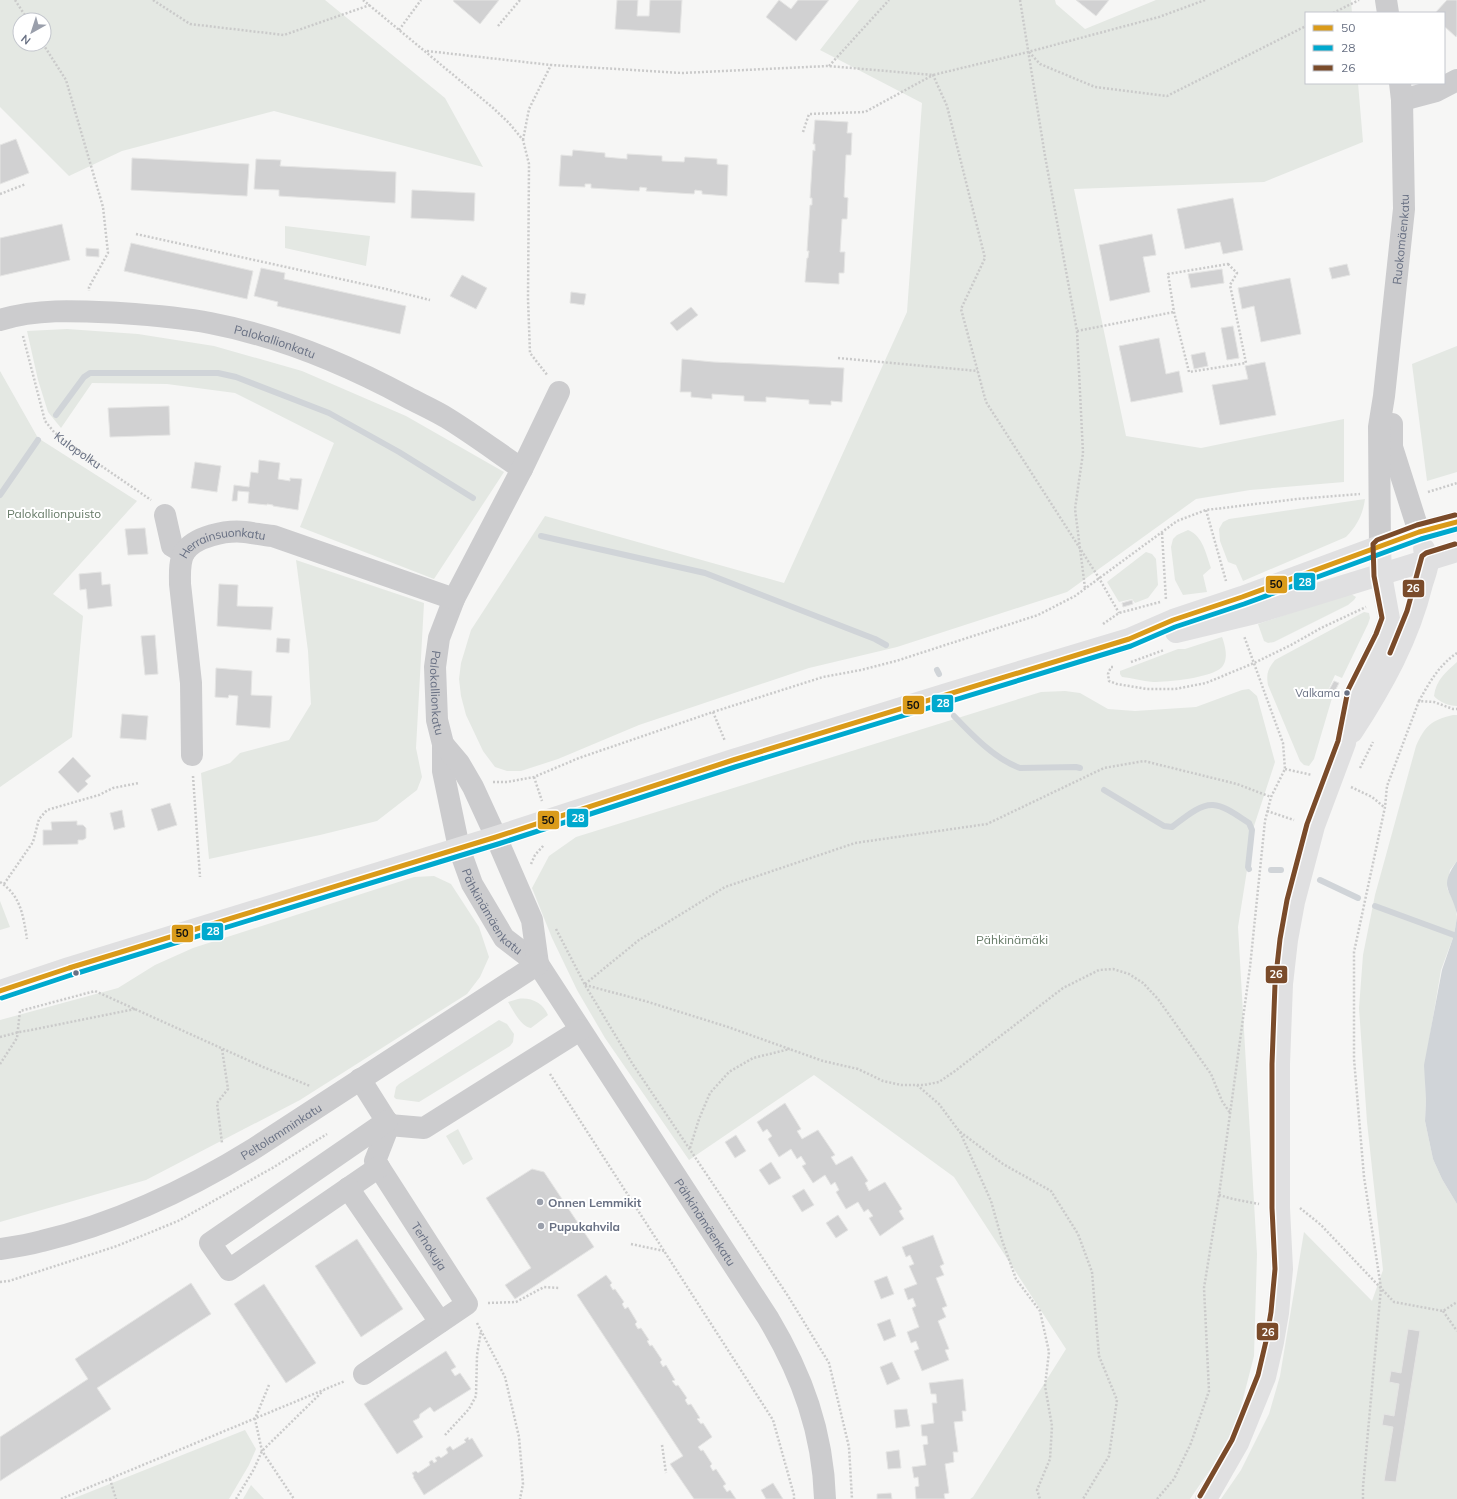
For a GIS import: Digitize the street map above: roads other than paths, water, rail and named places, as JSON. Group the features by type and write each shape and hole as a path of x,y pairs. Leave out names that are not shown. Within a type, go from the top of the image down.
{"main road":[{"path":"1129,640 1173,620 1242,597 1419,532 1457,522"},
{"name":"Ruokomäenkatu","path":"1419,532 1428,560"},
{"path":"1206,1499 1238,1443 1265,1376 1273,1342 1278,1313 1282,1269 1279,1208 1279,1064 1282,984 1287,940 1294,902 1314,826 1345,743 1355,692 1387,627 1389,613 1381,575 1380,546"},
{"path":"0,991 69,968 496,837 733,760 950,693 1129,640 1184,631 1258,612 1457,551"},
{"path":"1345,743 1374,700 1400,647 1414,613 1428,560"}],"street":[{"path":"1386,0 1388,12"},
{"path":"1401,92 1436,91 1457,80"},
{"name":"Ruokomäenkatu","path":"1380,546 1379,427 1384,396 1404,209 1401,92"},
{"name":"Palokallionkatu","path":"9,317 52,311 86,311 169,317 210,323 264,336 344,367 390,388 446,417 522,469"},
{"name":"Palokallionkatu","path":"459,848 443,771 442,744 437,720 435,667 439,638 454,599 522,469 559,392"},
{"name":"Ruokomäenkatu","path":"1384,396 1392,421 1392,447 1419,532"},
{"path":"165,515 172,546 184,553"},
{"name":"Herrainsuonkatu","path":"192,755 191,683 180,584 180,569 184,553 195,542 208,536 221,533 244,531 272,536 454,599"},
{"name":"Palokallionkatu","path":"442,744 459,763 473,787 496,837"},
{"name":"Pähkinämäenkatu","path":"496,837 532,920 538,964"},
{"name":"Pähkinämäenkatu","path":"459,848 472,884 504,938 538,964 784,1344 811,1411 824,1473 824,1499"},
{"name":"Peltolamminkatu","path":"0,1249 42,1242 101,1223 165,1196 225,1166 538,964"},
{"path":"388,1123 375,1161 378,1167 229,1270 210,1243 388,1123 424,1128 580,1030"},
{"path":"360,1079 388,1123"},
{"name":"Terhokuja","path":"378,1167 467,1304 440,1322"},
{"path":"348,1188 440,1322 364,1374"}],"waterway":[{"path":"56,415 84,377 90,373 218,373 236,377 329,413 399,452 473,498"},
{"path":"0,495 38,440"},
{"path":"541,536 705,573 875,639 886,645"},
{"path":"937,670 939,674"},
{"path":"954,716 993,753 1020,768 1080,768"},
{"path":"1104,790 1164,826 1172,827 1197,809 1208,805 1218,806 1227,810 1249,823 1252,830 1249,869"},
{"path":"1271,870 1281,870"},
{"path":"1320,880 1358,898"},
{"path":"1375,906 1454,935"}],"place":[{"name":"Valkama","path":"1347,693"},
{"name":"Onnen Lemmikit","path":"540,1202"},
{"name":"Pupukahvila","path":"541,1226"}],"park label":[{"name":"Palokallionpuisto","path":"54,513"},
{"name":"Pähkinämäki","path":"1012,939"}]}
